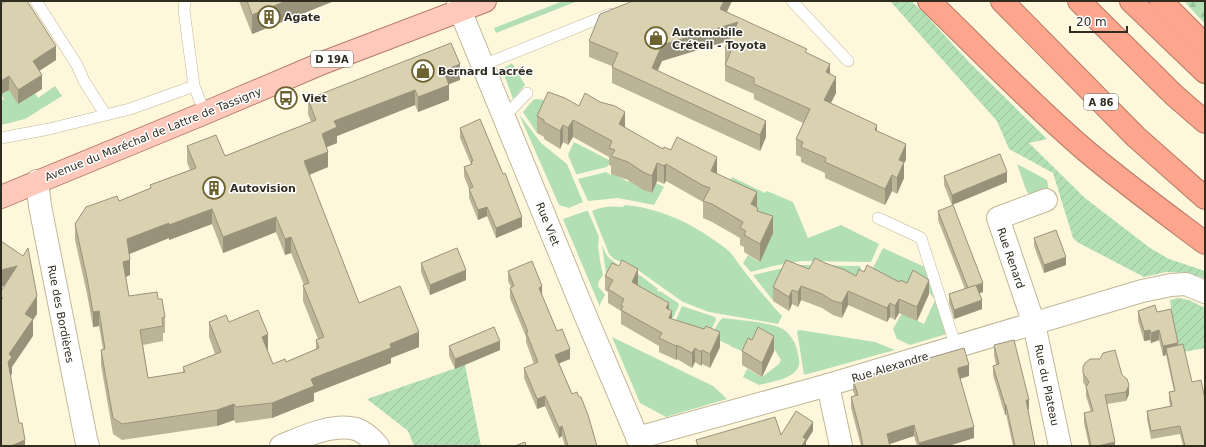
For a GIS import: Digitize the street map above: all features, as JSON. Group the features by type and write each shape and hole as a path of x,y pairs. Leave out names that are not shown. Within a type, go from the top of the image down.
{"highway":[{"path":"930,1 1041,110 1086,150 1136,192 1205,243"},
{"name":"A 86","path":"1002,1 1136,137 1205,198"},
{"path":"1079,1 1174,95 1205,122"},
{"path":"1131,1 1205,72"},
{"path":"1161,1 1205,46"}],"main road":[{"name":"Avenue du Maréchal de Lattre de Tassigny","path":"1,197 459,6 485,1"}],"street":[{"name":"Rue Viet","path":"459,6 586,317 639,442"},
{"name":"Rue des Bordières","path":"37,181 40,206 88,446"},
{"name":"Rue Renard","path":"1034,324 998,218 1046,200"},
{"name":"Rue Alexandre","path":"639,442 1142,291 1171,285 1186,284 1205,292"},
{"name":"Rue du Plateau","path":"1034,324 1060,446"},
{"path":"828,385 840,446"},
{"path":"281,446 312,433 336,428 356,429 369,436 378,446"}],"lane":[{"path":"36,1 77,65 84,81 105,114"},
{"path":"185,1 184,10 194,86 205,113"},
{"path":"792,1 848,61"},
{"path":"483,65 616,11"},
{"path":"1,138 49,129 130,109 194,86"},
{"path":"504,117 527,93"},
{"path":"878,218 921,238 956,347"}],"green space":[{"path":"563,1 578,1 496,33 494,28"},
{"path":"890,1 911,1 924,13 969,62 1047,139 1029,143 1085,198 1150,248 1169,259 1205,271 1205,278 1188,273 1166,272 1144,277 1077,242 1073,238 1053,173 1009,149 997,121"},
{"path":"1184,1 1205,1 1205,24"},
{"path":"512,63 525,85 513,99 502,69"},
{"path":"55,86 62,96 25,119 1,125 1,101 4,99 1,94 9,90 35,93 38,98"},
{"path":"533,100 555,101 548,109 537,133 523,112"},
{"path":"519,114 541,143 567,164 583,202 569,208 559,205"},
{"path":"574,142 611,161 607,167 576,174 568,155"},
{"path":"1017,164 1047,180 1049,191 1031,198 1026,190"},
{"path":"606,172 611,175 613,173 628,182 630,179 636,183 635,185 651,193 656,183 664,187 654,205 618,198 588,201 578,179"},
{"path":"732,177 765,193 767,191 793,202 808,238 841,225 879,244 871,262 801,261 751,272 743,263 748,255 759,262 724,194"},
{"path":"623,205 635,206 671,216 704,233 726,248 745,273 782,316 778,324 709,312 683,302 635,268 614,259 609,254 592,211 600,208 615,206 624,207"},
{"path":"588,211 599,237 598,246 603,275 598,286 605,295 600,307 563,219"},
{"path":"602,245 607,256 618,265 615,271 612,270 606,273"},
{"path":"883,248 927,268 950,333 910,345 897,339 893,329 902,313 924,324 935,300 929,292 913,285 867,280"},
{"path":"802,265 860,266 863,276 774,302 753,275"},
{"path":"626,268 641,276 658,289 657,290 659,292 660,291 678,303 679,305 673,318 653,309"},
{"path":"1178,298 1189,300 1205,308 1205,348 1178,353 1170,300"},
{"path":"682,306 715,317 716,320 706,340 671,331"},
{"path":"723,318 769,324 781,328 787,332 796,347 799,362 797,370 788,377 759,385 743,377 747,369 762,377 779,364 781,360 774,349 744,352 730,346 730,344 729,345 714,338 716,327"},
{"path":"800,330 875,342 895,350 804,375 797,331"},
{"path":"612,337 713,386 727,399 666,417 640,403"},
{"path":"465,365 481,446 414,446 408,431 367,399"}],"building":[{"path":"6,1 27,1 56,46 33,61 42,75 18,90 9,76 1,81 1,4"},
{"path":"247,1 286,1 252,15"},
{"path":"633,1 724,1 720,9 807,49 805,52 830,64 826,72 836,77 824,100 877,125 875,130 906,144 899,160 904,162 897,178 892,175 885,189 825,162 826,158 801,147 803,142 796,139 810,109 754,84 754,78 725,65 731,51 725,48 738,22 662,45 652,68 766,121 760,135 612,67 618,53 589,41 600,14"},
{"path":"451,43 460,64 444,71 449,85 418,97 415,90 334,121 337,127 322,134 328,152 304,161 359,303 400,286 419,332 390,344 391,348 311,379 314,386 272,403 236,407 234,404 217,410 122,424 113,418 101,350 105,349 99,311 93,312 75,224 86,207 117,196 119,201 151,188 150,185 196,168 187,146 216,135 225,156 316,120 308,99","holes":["212,209 223,237 276,217 285,239 291,237 309,283 303,285 324,337 316,340 319,348 286,362 285,359 273,364 262,337 268,334 258,310 229,322 226,315 209,322 221,352 183,367 185,372 148,378 140,330 163,326 162,318 165,317 162,299 158,299 157,292 129,296 123,262 130,260 127,239"]},
{"path":"548,92 565,98 579,106 585,93 600,102 615,106 625,112 619,124 663,149 664,147 671,150 677,137 717,157 711,171 757,192 751,204 758,208 757,211 773,216 760,244 744,235 746,231 740,228 743,222 712,204 703,201 710,188 666,164 664,166 657,163 652,176 643,172 628,162 611,156 615,150 609,148 612,141 573,120 568,128 563,125 560,131 544,122 544,120 537,116"},
{"path":"480,119 503,174 505,173 522,217 496,228 487,207 478,210 469,189 473,187 464,167 472,164 471,161 473,161 460,128"},
{"path":"1000,154 1007,172 952,195 944,176"},
{"path":"953,205 983,283 968,288 938,211"},
{"path":"1056,230 1066,257 1044,265 1034,238"},
{"path":"1,241 23,256 28,248 37,296 25,314 33,319 9,354 12,357 8,362 19,423 22,423 25,440 11,446 1,446 1,300 3,298 1,297 1,291 17,266 1,270"},
{"path":"457,248 466,270 430,285 421,263"},
{"path":"815,258 856,276 859,269 864,272 867,265 899,282 900,280 907,283 913,270 929,280 917,307 899,299 895,306 890,303 887,308 848,291 842,303 833,301 822,294 801,286 798,292 792,290 789,297 773,287 786,260 809,269"},
{"path":"622,260 638,269 632,282 669,303 666,308 672,311 669,318 704,329 706,326 720,332 710,354 702,350 701,352 695,348 692,353 659,338 662,333 621,310 623,306 621,305 624,299 608,289 613,280 605,276 612,263 619,266"},
{"path":"532,261 542,286 539,288 557,331 562,329 570,349 555,355 572,394 577,392 579,397 581,397 597,446 568,446 562,426 559,428 545,396 537,399 524,368 538,362 526,332 528,332 510,288 514,286 508,271"},
{"path":"976,285 982,300 954,310 949,294"},
{"path":"1155,305 1157,312 1171,309 1178,343 1163,346 1159,330 1151,333 1150,330 1144,331 1138,311"},
{"path":"494,327 500,341 455,359 449,346"},
{"path":"758,327 774,336 762,363 742,351 748,338 752,340"},
{"path":"1014,340 1029,400 1026,400 1035,446 1015,446 1006,405 993,366 999,364 994,345"},
{"path":"1183,344 1192,382 1201,380 1205,399 1205,446 1185,446 1180,426 1151,431 1147,411 1172,406 1169,392 1175,391 1166,348"},
{"path":"964,348 969,365 958,368 958,371 974,427 919,443 914,425 887,434 890,446 863,446 851,397 858,395 853,380"},
{"path":"1115,350 1122,375 1127,379 1129,385 1126,392 1105,395 1115,442 1091,446 1084,413 1093,411 1086,387 1089,382 1083,373 1083,367 1090,359 1100,359 1103,353"},
{"path":"796,411 813,422 803,437 806,439 802,446 698,446 696,440 775,417 781,435"},
{"path":"525,442 526,446 515,446"}],"place":[{"name":"Agate","path":"269,17"},
{"name":"Automobile Créteil - Toyota","path":"656,38"},
{"name":"Bernard Lacrée","path":"423,71"},
{"name":"Viet","path":"286,98"},
{"name":"Autovision","path":"214,188"}]}
